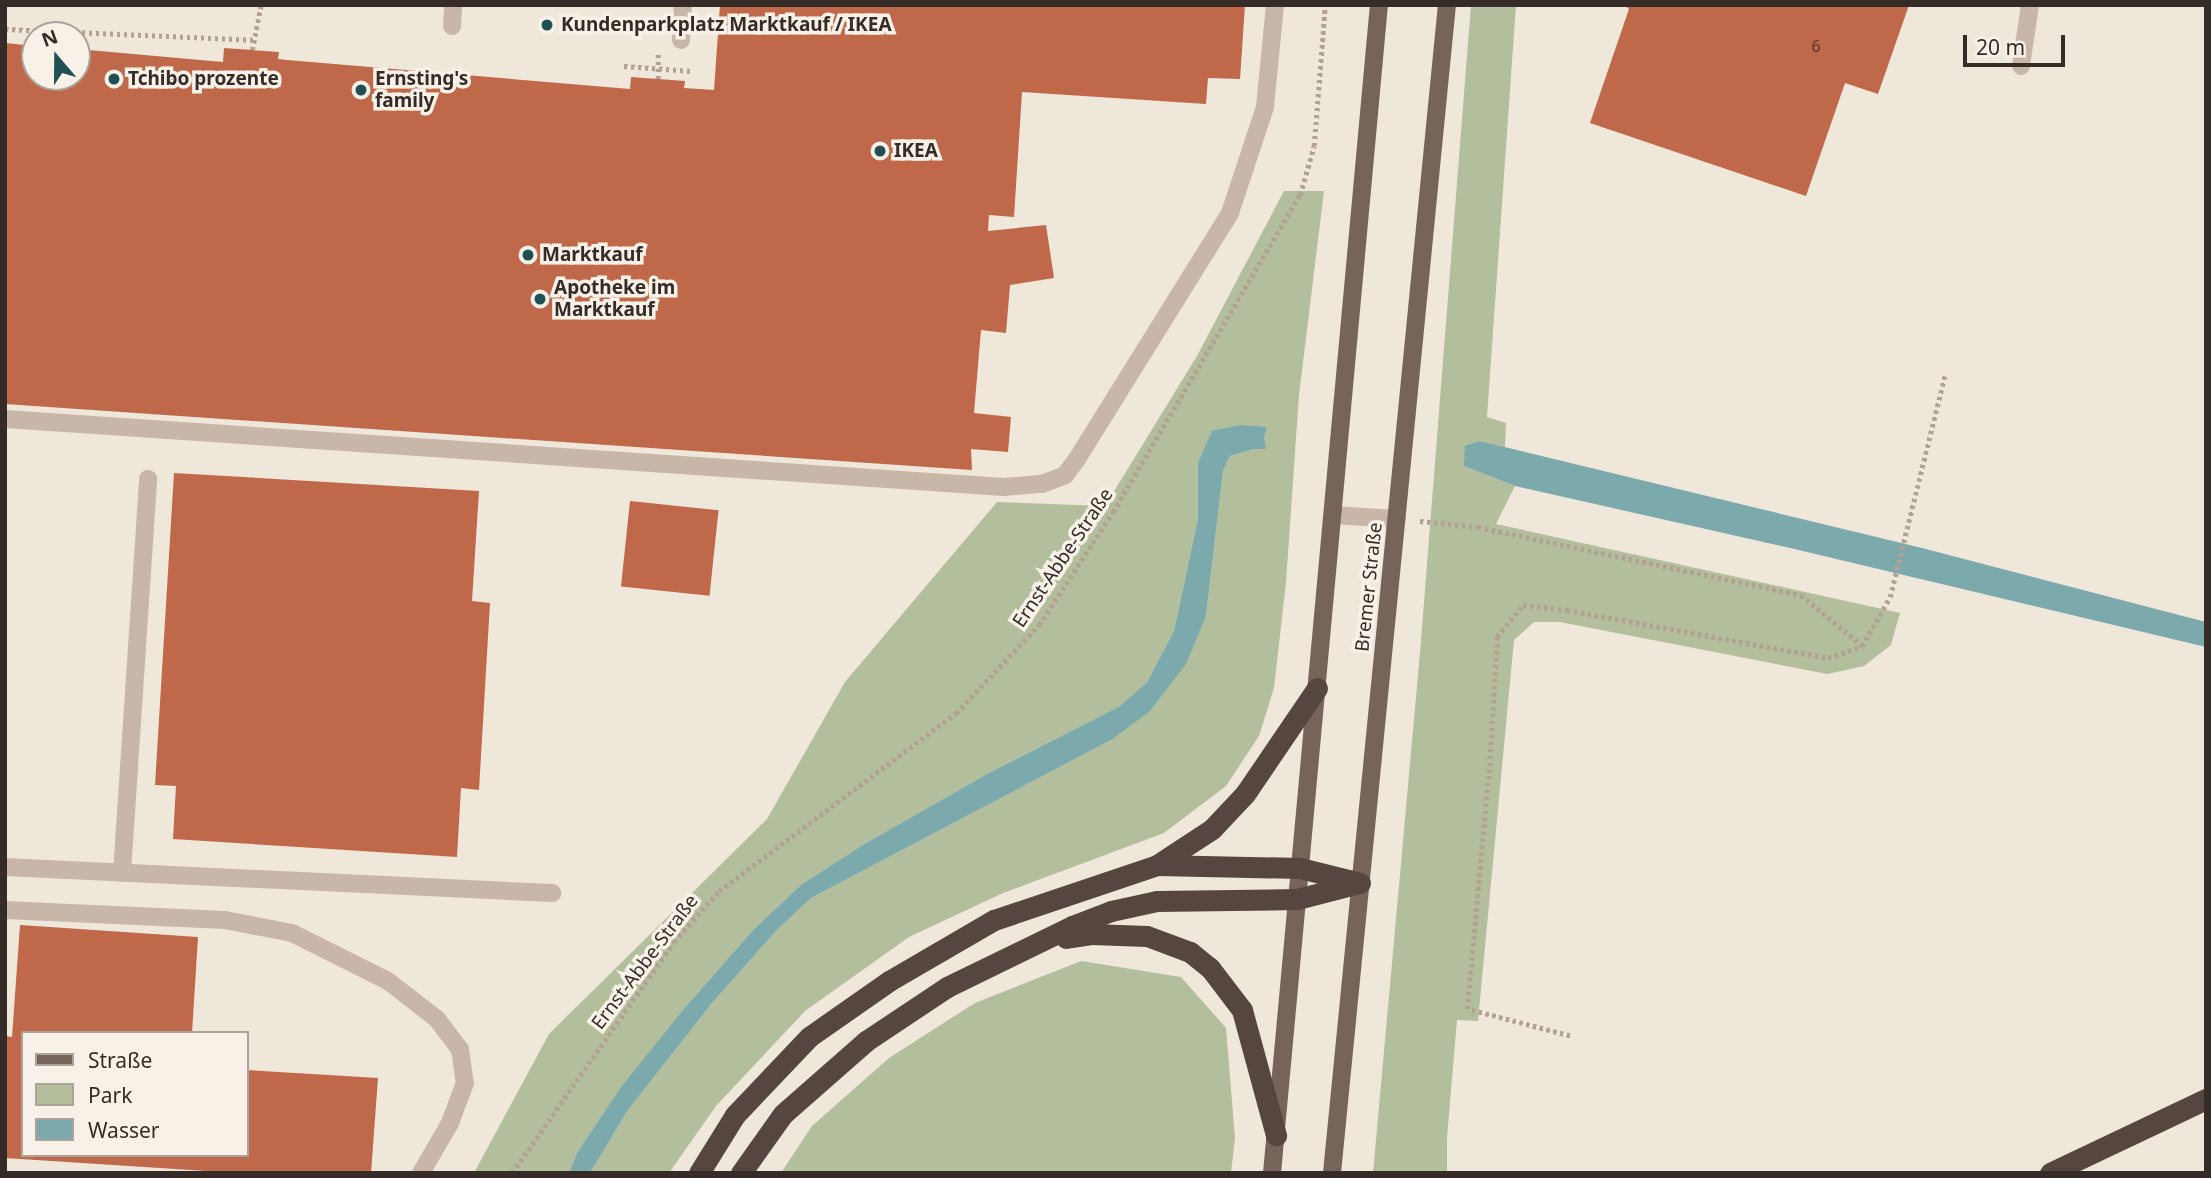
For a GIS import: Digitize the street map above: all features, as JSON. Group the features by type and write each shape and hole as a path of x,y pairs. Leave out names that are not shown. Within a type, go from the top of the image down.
{"highway":[{"path":"699,1173 735,1115 809,1037 889,981 995,920 1157,865 1212,829 1245,794 1317,688"},
{"path":"1157,865 1300,867 1360,883"},
{"path":"741,1173 783,1114 866,1041 947,987 1026,948 1082,922 1136,905 1297,899 1360,883"},
{"path":"1026,948 1091,934 1123,934 1170,942 1190,952 1210,968 1242,1010 1276,1135"},
{"path":"2050,1173 2206,1099"}],"main road":[{"path":"1272,1173 1379,5"},
{"name":"Bremer Straße","path":"1332,1173 1447,5"}],"street":[{"path":"452,26 453,5"},
{"path":"681,40 683,5"},
{"path":"5,419 1004,487 1042,484 1066,475 1230,213 1265,107 1275,5"},
{"path":"2021,66 2030,5"},
{"path":"121,873 148,479"},
{"path":"1333,515 1397,519"},
{"path":"5,867 552,894"},
{"path":"5,910 225,920 292,933 388,981 437,1019 460,1049 465,1083 450,1124 421,1173"}],"path":[{"path":"252,50 261,5"},
{"name":"Ernst-Abbe-Straße","path":"512,1173 674,942 719,891 956,713 1039,625 1113,512 1300,195 1314,146 1325,5"},
{"path":"5,29 253,40"},
{"path":"658,79 659,49"},
{"path":"624,66 692,71"},
{"path":"1570,1035 1467,1009 1489,773 1497,637 1523,605 1567,610 1828,658 1862,646 1890,597 1945,375"},
{"path":"1397,519 1478,527 1801,595 1862,646"}],"green space":[{"path":"1471,5 1516,5 1487,417 1506,423 1505,447 1480,441 1464,466 1515,486 1496,524 1900,613 1891,645 1864,666 1827,674 1560,622 1534,622 1514,640 1478,1021 1457,1020 1447,1138 1447,1173 1373,1173 1420,653"},
{"path":"1284,191 1324,191 1299,395 1286,582 1274,688 1259,736 1226,786 1164,833 1003,893 909,937 805,1011 716,1106 669,1173 590,1173 628,1110 712,1003 777,930 811,898 1111,740 1206,616 1223,471 1230,456 1254,449 1264,438 1267,426 1198,463 1198,518 1174,631 1147,682 1120,706 987,774 866,843 802,884 755,928 688,1004 576,1155 569,1173 474,1173 549,1034 767,819 845,682 997,502 1105,506 1197,356"},
{"path":"1081,961 1181,977 1226,1028 1235,1138 1231,1173 781,1173 812,1126 889,1058 975,1003"}],"water":[{"path":"1240,425 1267,427 1264,438 1266,449 1254,449 1230,456 1223,471 1206,616 1186,664 1149,712 1111,740 811,898 777,930 712,1003 628,1110 590,1173 569,1173 576,1155 621,1087 688,1004 755,928 802,884 866,843 987,774 1120,706 1147,682 1174,631 1198,518 1198,463 1212,431"},
{"path":"1480,441 1922,548 2206,622 2206,647 1515,486 1464,466 1465,446"}],"building":[{"name":"Marktkauf","path":"720,5 1245,5 1240,79 1208,78 1206,104 1022,92 1014,217 989,215 988,231 1046,225 1054,278 1010,285 1006,333 981,330 974,413 1011,417 1008,452 971,449 972,470 5,404 5,43 21,45 21,91 91,91 91,50 223,62 224,48 279,52 278,59 287,60 630,89 631,77 685,81 684,88 714,90"},
{"path":"1624,5 1909,5 1878,94 1845,83 1806,196 1590,123 1629,9"},
{"path":"174,473 479,491 472,601 490,603 479,790 461,788 457,857 173,839 176,786 155,785"},
{"path":"630,501 719,510 710,596 621,587"},
{"path":"20,925 198,937 192,1031 21,1031 21,1157 248,1157 248,1070 378,1078 371,1173 237,1173 5,1158 5,1036 12,1037"}],"place":[{"name":"Kundenparkplatz Marktkauf / IKEA","path":"547,25"},
{"name":"Tchibo prozente","path":"114,79"},
{"name":"Ernsting's family","path":"361,90"},
{"name":"IKEA","path":"880,151"},
{"name":"Marktkauf","path":"528,255"},
{"name":"Apotheke im Marktkauf","path":"540,299"}]}
